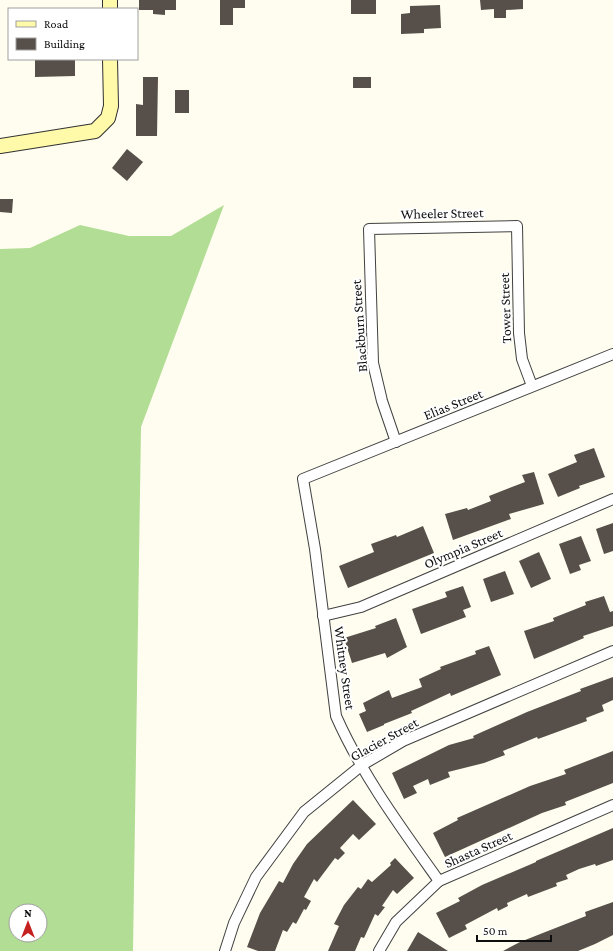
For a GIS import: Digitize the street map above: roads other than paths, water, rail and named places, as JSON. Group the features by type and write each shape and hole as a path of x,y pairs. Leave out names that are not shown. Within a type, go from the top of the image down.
{"street":[{"path":"0,146 94,130 108,118 111,106 110,60"},
{"name":"Wheeler Street","path":"369,229 517,226"},
{"name":"Tower Street","path":"517,226 522,359 532,386"},
{"name":"Blackburn Street","path":"369,229 373,363 382,401 396,442"},
{"name":"Elias Street","path":"303,479 613,354"},
{"name":"Whitney Street","path":"303,479 315,549 336,716 345,736 401,828 440,881"},
{"name":"Olympia Street","path":"323,616 361,607 613,499"},
{"name":"Glacier Street","path":"225,951 234,923 256,877 304,812 362,765 404,742 613,651"},
{"name":"Shasta Street","path":"379,951 396,922 440,881 613,805"}]}
